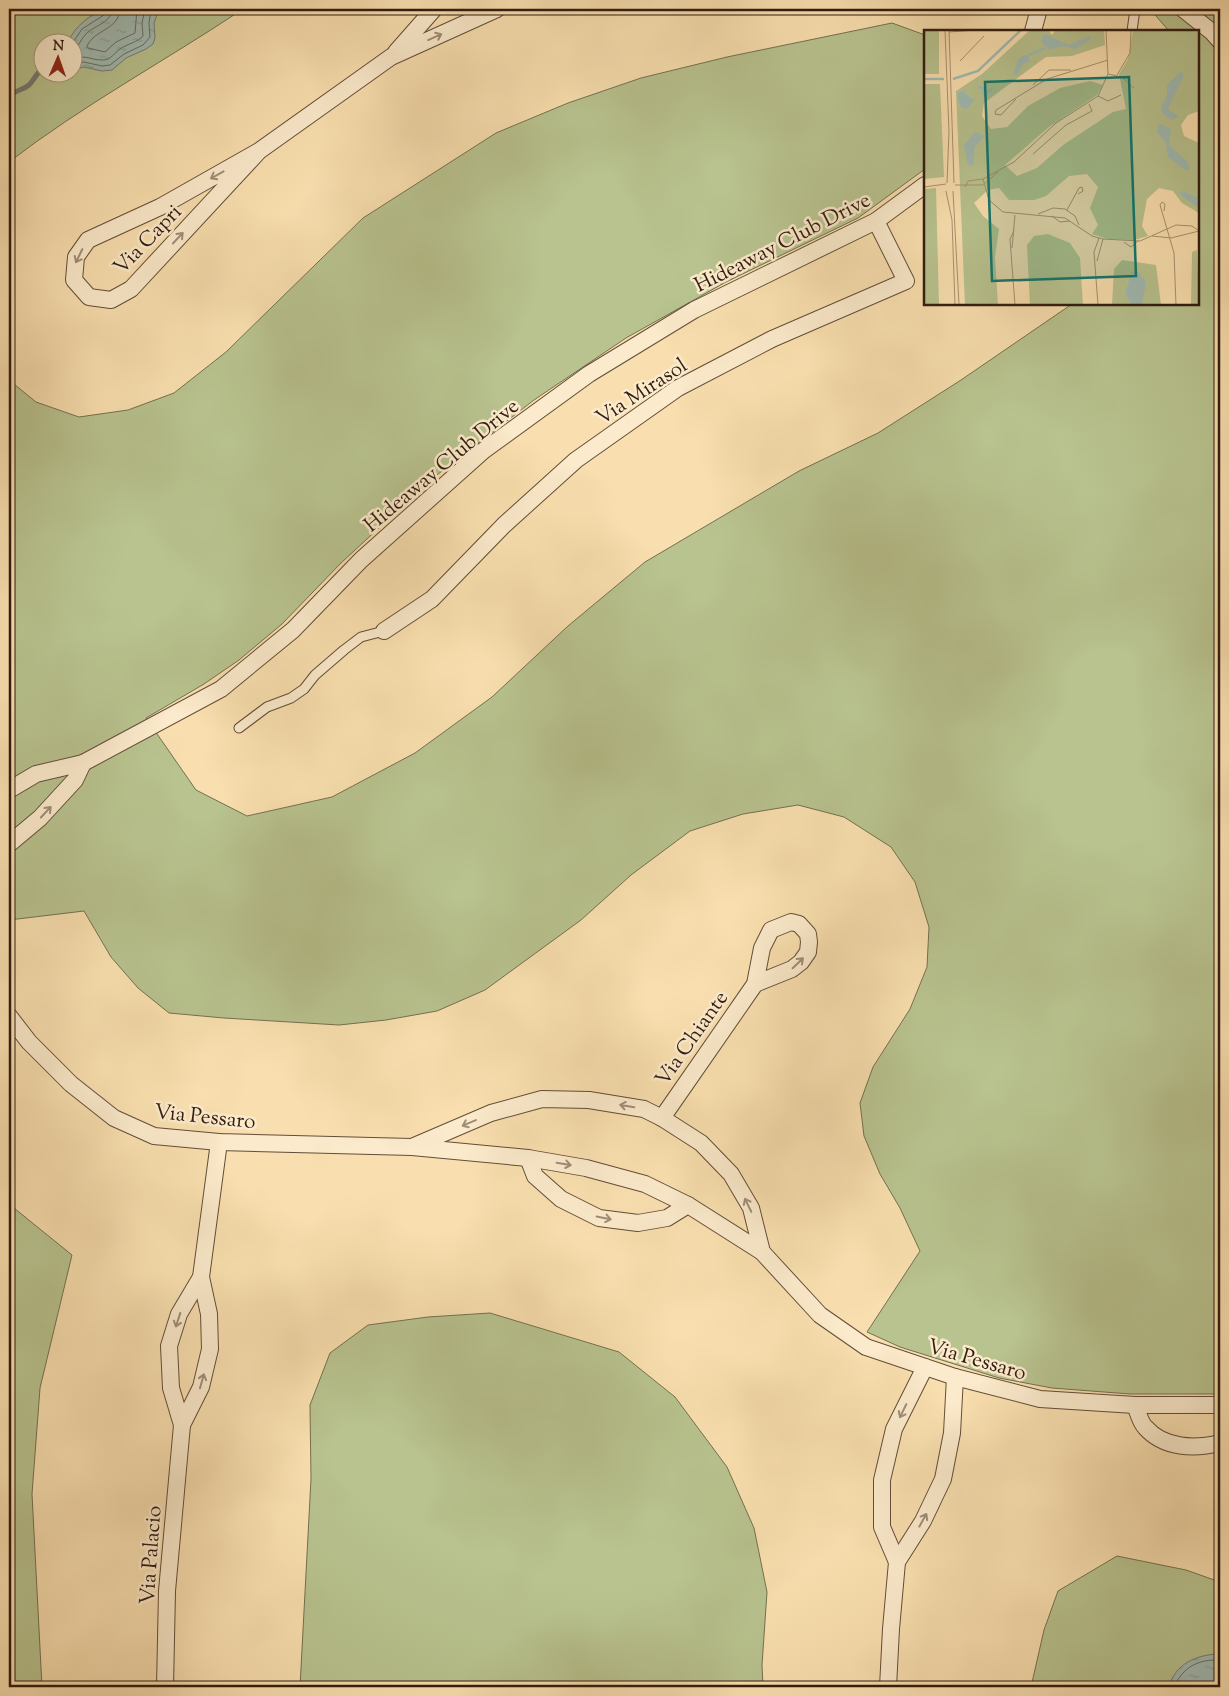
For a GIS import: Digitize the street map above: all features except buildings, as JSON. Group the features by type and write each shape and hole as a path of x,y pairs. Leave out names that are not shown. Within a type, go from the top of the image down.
{"street":[{"name":"Via Capri","path":"391,57 434,9"},
{"name":"Via Capri","path":"259,151 131,288 111,300 89,297 74,280 76,257 88,240 160,207 259,151 391,57 498,9"},
{"path":"1034,30 1039,9"},
{"path":"1183,9 1212,32 1220,42"},
{"name":"Hideaway Club Drive","path":"9,790 36,774 83,763 221,689 293,630 361,560 483,452 589,374 694,310 876,221 924,186"},
{"name":"Via Mirasol","path":"384,631 432,599 504,525 576,460 678,388 772,339 906,282 876,221"},
{"path":"9,844 40,818 75,780 83,763"},
{"name":"Via Chiante","path":"662,1118 755,984"},
{"name":"Via Pessaro","path":"9,1016 29,1042 71,1084 114,1118 154,1136 219,1142 412,1147 528,1158 586,1168 644,1184 688,1205 762,1252 820,1315 866,1347 955,1377 1040,1399 1135,1406 1220,1405"},
{"name":"Via Pessaro","path":"412,1147 491,1113 542,1099 588,1100 644,1109 701,1143 731,1174 750,1208 762,1252"},
{"name":"Via Palacio","path":"165,1687 167,1592 182,1425 201,1387 210,1349 209,1314 201,1277 219,1142"},
{"path":"528,1158 534,1176 561,1199 599,1218 638,1223 667,1218 688,1205"},
{"name":"Via Palacio","path":"182,1425 171,1388 169,1346 179,1314 201,1277"},
{"path":"897,1562 882,1527 882,1480 894,1429 925,1367"},
{"path":"888,1687 890,1629 897,1562 923,1521 943,1479 952,1433 955,1377"},
{"path":"1135,1406 1144,1427 1158,1437 1173,1444 1193,1447 1220,1443"}],"lane":[{"path":"1132,30 1135,9"},
{"path":"239,728 267,707 291,698 304,689 315,675 361,637 384,631"}],"green space":[{"path":"9,9 243,9 95,102 9,162"},
{"path":"1150,9 1220,9 1220,1394 1130,1394 1052,1388 999,1378 900,1347 867,1332 920,1251 900,1208 880,1174 864,1136 860,1103 873,1067 910,1009 927,967 929,927 915,882 891,847 844,817 798,805 743,814 690,831 631,875 581,920 485,990 437,1011 386,1020 339,1025 169,1013 138,988 111,957 84,911 9,920 9,380 36,402 79,417 128,410 174,393 226,352 363,218 496,133 568,103 641,78 727,57 892,23 924,35 924,170 858,218 726,282 626,338 534,400 433,478 341,563 282,624 239,660 204,684 146,718 196,790 247,816 332,797 415,753 492,697 568,626 645,562 799,471 878,433 961,380 1071,305 1199,305 1199,30 1168,30"},
{"path":"9,1204 72,1255 40,1388 32,1494 42,1687 9,1687"},
{"path":"490,1313 619,1352 675,1397 727,1467 754,1528 767,1592 762,1665 763,1687 300,1687 311,1479 310,1405 330,1353 368,1325 428,1317"},
{"path":"1117,1556 1186,1570 1220,1582 1220,1687 1031,1687 1044,1630 1058,1591"}],"water":[{"path":"107,9 154,9 158,12 154,23 155,38 153,44 126,58 112,70 102,71 82,68 82,32 74,32 84,21 94,14"},
{"path":"1220,1655 1220,1687 1169,1687 1176,1672 1187,1662 1202,1656"}],"waterway":[{"path":"9,98 13,93 29,85 32,81"}]}
